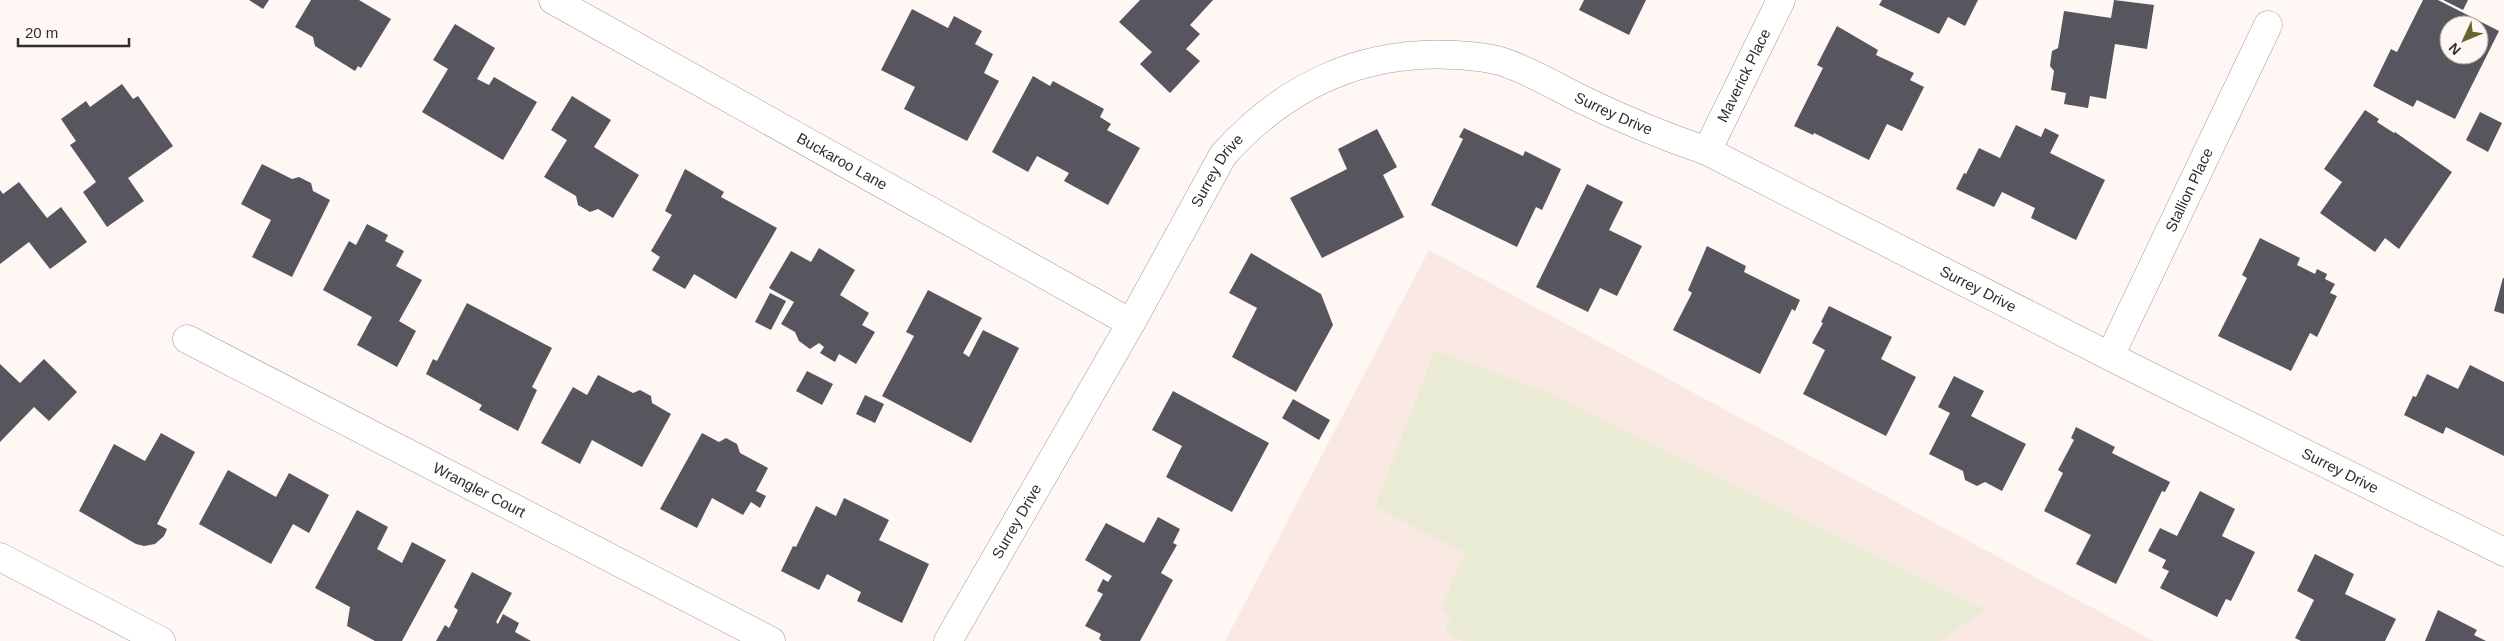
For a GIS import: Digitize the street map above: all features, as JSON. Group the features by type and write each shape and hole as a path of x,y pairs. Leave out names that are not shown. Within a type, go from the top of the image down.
{"street":[{"name":"Buckaroo Lane","path":"553,0 1131,323"},
{"name":"Maverick Place","path":"1707,151 1781,0"},
{"name":"Stallion Place","path":"2110,356 2268,25"},
{"name":"Surrey Drive","path":"948,641 1131,323 1224,155 1244,132 1285,99 1318,81 1347,68 1410,55 1474,56 1506,62 1644,129 1707,151 2110,356 2504,552"},
{"name":"Wrangler Court","path":"187,339 770,641"},
{"path":"0,557 161,641"}],"shaded area":[{"path":"1429,250 2154,641 1225,641"}],"green space":[{"path":"1435,350 1547,392 1986,610 1940,641 1463,641 1445,630 1451,615 1441,609 1465,553 1375,507"}],"building":[{"path":"249,0 269,0 263,9"},
{"path":"311,0 359,0 391,19 361,68 358,66 355,71 315,46 313,37 295,27"},
{"path":"1140,0 1213,0 1190,25 1200,34 1186,49 1200,61 1170,93 1140,64 1152,52 1119,22"},
{"path":"1584,0 1646,0 1629,35 1579,10"},
{"path":"1882,0 1978,0 1965,26 1948,17 1939,34 1879,5"},
{"path":"2114,0 2154,5 2147,49 2115,44 2106,99 2090,96 2088,108 2064,104 2066,93 2051,90 2054,71 2050,66 2052,51 2058,48 2064,11 2111,18"},
{"path":"2423,0 2438,0 2468,15 2439,15 2439,65 2482,65 2455,119 2417,100 2413,107 2373,86 2391,49 2397,52"},
{"path":"2443,0 2468,0 2463,10"},
{"path":"912,9 948,28 954,16 982,31 975,44 993,54 984,73 999,81 967,141 904,109 915,87 881,70"},
{"path":"455,24 495,48 477,79 489,85 494,77 537,102 503,160 422,112 448,69 433,60"},
{"path":"1837,26 1878,50 1876,55 1914,73 1910,80 1924,87 1902,131 1887,124 1869,160 1814,133 1813,135 1794,126 1823,68 1817,65"},
{"path":"2489,26 2499,31 2489,51"},
{"path":"1033,76 1050,86 1053,81 1104,109 1100,117 1111,124 1107,130 1140,148 1108,205 1064,181 1069,173 1037,156 1028,172 992,152"},
{"path":"122,84 133,99 138,96 173,146 128,178 144,201 107,227 83,192 96,182 70,145 76,141 61,119 86,101 90,107"},
{"path":"572,96 611,120 594,147 639,175 613,218 598,209 590,212 578,205 576,196 544,177 567,140 551,130"},
{"path":"2365,110 2379,119 2377,122 2395,132 2452,172 2399,249 2385,238 2375,252 2320,213 2342,182 2324,169"},
{"path":"2480,112 2502,123 2488,152 2466,140"},
{"path":"2016,125 2041,137 2045,128 2059,135 2050,153 2105,180 2076,240 2031,218 2035,208 2002,192 1994,207 1956,189 1979,148 2000,158"},
{"path":"1464,128 1523,156 1525,151 1561,169 1542,210 1536,207 1517,247 1431,205 1463,139 1459,137"},
{"path":"1377,129 1397,167 1383,175 1404,217 1322,258 1290,198 1347,169 1338,149"},
{"path":"262,164 292,179 299,177 311,183 313,191 330,200 292,277 252,257 271,220 241,204"},
{"path":"685,169 724,192 721,197 777,228 736,299 694,274 685,289 652,270 660,257 651,251 672,215 665,211"},
{"path":"19,182 47,218 61,207 87,242 50,269 29,242 0,264 0,190 3,194"},
{"path":"1587,184 1623,202 1609,230 1642,246 1617,296 1600,288 1588,312 1536,287"},
{"path":"367,224 388,235 385,241 404,251 396,266 422,280 399,321 416,331 397,367 357,345 372,317 323,290 349,241 356,245"},
{"path":"2260,238 2300,258 2297,265 2315,274 2317,269 2327,274 2325,279 2335,284 2330,293 2337,296 2317,337 2310,333 2291,371 2218,336 2247,278 2242,275"},
{"path":"1707,246 1746,266 1744,272 1800,300 1795,311 1792,309 1760,374 1673,330 1692,293 1688,290"},
{"path":"819,248 855,270 840,295 869,313 862,325 875,332 856,364 839,354 835,362 820,353 824,347 819,343 810,349 799,341 795,332 781,324 794,302 769,288 791,251 811,262"},
{"path":"1251,253 1321,294 1333,325 1296,392 1232,357 1257,308 1229,293"},
{"path":"2504,278 2504,314 2494,311"},
{"path":"928,290 982,318 963,353 969,357 983,330 1019,348 971,443 882,396 914,336 906,332"},
{"path":"770,293 786,301 771,330 755,322"},
{"path":"467,303 552,348 532,387 537,390 518,431 479,410 482,405 426,374 433,359 437,361"},
{"path":"1829,306 1892,337 1881,359 1916,377 1886,436 1803,394 1825,350 1812,343 1823,323 1821,322"},
{"path":"44,359 77,392 49,421 34,407 0,442 0,364 20,383"},
{"path":"2470,365 2504,382 2504,456 2446,427 2443,434 2404,415 2413,396 2416,397 2427,374 2458,389"},
{"path":"807,371 833,384 822,405 796,391"},
{"path":"598,375 633,393 640,390 651,396 652,403 671,414 642,467 592,440 580,464 541,443 573,387 587,395"},
{"path":"1954,376 1984,391 1971,416 2026,444 2002,491 1985,482 1977,486 1965,480 1963,471 1929,454 1950,413 1938,407"},
{"path":"1173,391 1269,443 1232,512 1166,477 1182,446 1152,430"},
{"path":"865,395 884,404 875,423 856,414"},
{"path":"1293,399 1330,420 1319,440 1282,418"},
{"path":"2076,427 2115,447 2112,453 2170,482 2165,492 2162,491 2116,584 2076,564 2091,535 2044,511 2063,473 2058,470 2074,440 2071,438"},
{"path":"161,433 195,452 157,524 167,529 164,536 155,544 144,546 136,544 79,511 114,444 145,461"},
{"path":"702,433 719,442 726,438 737,444 740,453 768,468 756,491 766,496 760,508 751,502 743,515 712,498 697,528 660,509"},
{"path":"228,470 276,497 289,473 329,495 309,533 293,524 271,564 199,524"},
{"path":"2200,491 2235,509 2222,536 2255,552 2231,601 2226,599 2217,617 2160,588 2169,571 2162,568 2166,560 2148,551 2160,528 2177,536"},
{"path":"844,498 889,520 879,540 929,564 902,623 857,601 861,592 827,574 819,590 781,571 793,546 796,547 816,506 836,516"},
{"path":"357,510 388,527 377,549 402,563 412,542 446,560 402,641 375,641 347,626 350,607 315,588"},
{"path":"1158,517 1180,529 1173,543 1177,545 1161,573 1173,580 1140,641 1102,641 1099,639 1101,634 1085,626 1103,594 1097,591 1103,579 1108,582 1112,576 1085,560 1106,523 1144,543"},
{"path":"2315,554 2354,574 2345,594 2396,619 2385,641 2301,641 2295,638 2314,600 2297,591"},
{"path":"472,572 512,593 496,622 498,624 503,614 519,623 515,632 531,641 436,641 445,625 449,628 458,610 454,607"},
{"path":"2438,610 2477,630 2474,635 2486,641 2425,641"}]}
